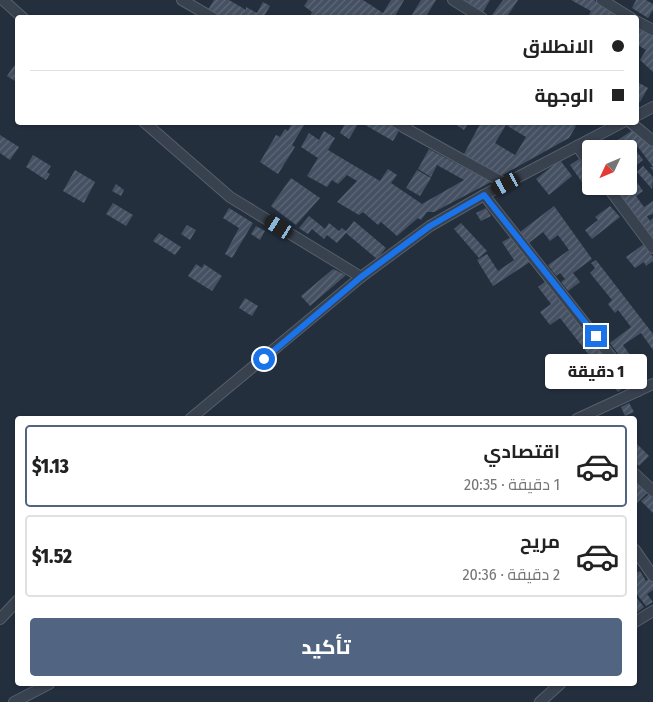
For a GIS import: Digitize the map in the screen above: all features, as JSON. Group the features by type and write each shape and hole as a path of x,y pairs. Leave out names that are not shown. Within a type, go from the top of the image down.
{"street":[{"path":"3,0 20,15"},
{"path":"182,0 208,15"},
{"path":"453,0 471,15"},
{"path":"602,0 626,15"},
{"path":"639,22 653,30"},
{"path":"639,113 653,107"},
{"path":"147,125 230,197 361,277"},
{"path":"405,125 506,184"},
{"path":"194,416 361,277 430,226 484,195 617,125"},
{"path":"634,125 653,141"},
{"path":"577,146 582,153"},
{"path":"484,195 638,391"},
{"path":"614,195 653,248"},
{"path":"584,416 653,384"},
{"path":"637,476 653,491"},
{"path":"637,553 653,576"},
{"path":"0,619 15,603"},
{"path":"637,621 653,611"},
{"path":"14,702 45,686"},
{"path":"540,702 558,686"}],"building":[{"path":"214,0 229,0 246,10 246,7 257,13 263,2 270,6 265,15 216,15 208,10"},
{"path":"308,0 363,0 383,13 391,0 404,0 396,15 310,15 312,12 304,6"},
{"path":"421,0 436,0 427,15 412,15"},
{"path":"464,0 490,0 483,12"},
{"path":"503,0 518,0 508,15 492,15"},
{"path":"571,0 594,0 619,15 589,15 591,11"},
{"path":"636,0 646,0 653,4 653,10 648,18 632,8"},
{"path":"639,27 653,34 653,72 640,60 646,50 639,46"},
{"path":"15,64 15,81 7,76"},
{"path":"639,83 648,88 639,102"},
{"path":"291,125 304,125 292,145 295,147 278,174 260,162 276,135 280,137 285,129 288,131"},
{"path":"344,125 357,125 349,139 340,133"},
{"path":"365,125 394,125 400,129 393,141"},
{"path":"456,125 467,125 464,130"},
{"path":"479,125 506,125 574,125 576,126 569,138 501,176 464,154","holes":["506,125 526,137 515,155 495,143"]},
{"path":"633,130 653,145 653,167 638,147 638,140 618,140"},
{"path":"324,131 335,138 328,150 380,181 388,169 397,175 391,183 422,204 464,180 437,165 431,177 418,169 429,149 491,182 434,212 427,212 421,220 418,218 397,236 381,222 378,225 363,212 359,215 337,202 357,181 347,175 338,184 332,180 327,187 307,176 318,158 301,147 309,133 319,140"},
{"path":"0,135 19,147 10,160 0,153"},
{"path":"638,153 643,160 638,164"},
{"path":"33,155 51,166 47,172 50,174 46,180 26,167"},
{"path":"579,159 582,164 582,182 570,165"},
{"path":"560,160 572,176 549,195 536,179"},
{"path":"643,166 653,177 652,189 638,173"},
{"path":"75,170 95,182 84,203 63,191"},
{"path":"417,170 431,178 420,196 406,188"},
{"path":"291,178 320,198 296,225 271,206"},
{"path":"116,184 124,190 121,196 112,191"},
{"path":"638,184 643,191 638,195"},
{"path":"618,195 637,195 636,196 644,207 653,201 653,214 647,216 650,221 653,218 653,240"},
{"path":"113,203 133,215 126,226 106,214"},
{"path":"554,206 592,259 573,273 580,282 568,291 561,282 565,279 560,273 556,276 548,265 569,250 558,235 550,241 543,232 529,243 520,232"},
{"path":"610,206 620,217 592,239 585,230 598,220 595,217"},
{"path":"229,208 253,223 232,258 225,254 239,228 223,218"},
{"path":"486,208 491,216 481,221 476,213"},
{"path":"309,216 325,229 329,223 339,231 342,228 346,231 354,221 386,248 377,259 346,233 337,243 327,235 324,239 312,229 308,234 299,228"},
{"path":"461,223 487,251 479,258 454,229"},
{"path":"187,225 196,230 190,240 181,234"},
{"path":"256,226 265,231 260,240 251,234"},
{"path":"159,233 181,247 175,255 153,241"},
{"path":"513,236 530,262 493,286 477,260 487,254 498,271 514,260 502,242"},
{"path":"644,244 653,257 653,261 646,266 644,262 635,268 626,257"},
{"path":"596,260 653,334 653,350 641,333 623,345 634,361 627,366 610,343 631,327 618,310 615,313 608,304 612,300 590,273 595,268 591,263"},
{"path":"196,264 202,268 204,264 222,276 212,291 188,276"},
{"path":"333,269 346,275 310,306 301,296"},
{"path":"549,279 628,384 618,392 560,318 550,325 540,312 551,304 538,287"},
{"path":"245,298 258,306 252,316 239,308"},
{"path":"629,403 634,412 625,416 621,407"},
{"path":"637,444 649,456 639,466 637,464"},
{"path":"637,480 648,492 637,503"},
{"path":"649,494 653,498 653,513 641,501"},
{"path":"640,571 646,581 651,577 653,580 653,590 647,594 653,602 646,606 637,595 637,572"},
{"path":"637,598 644,607 637,612"}],"route":[{"path":"264,359 361,277 430,226 484,195 596,336"}]}
